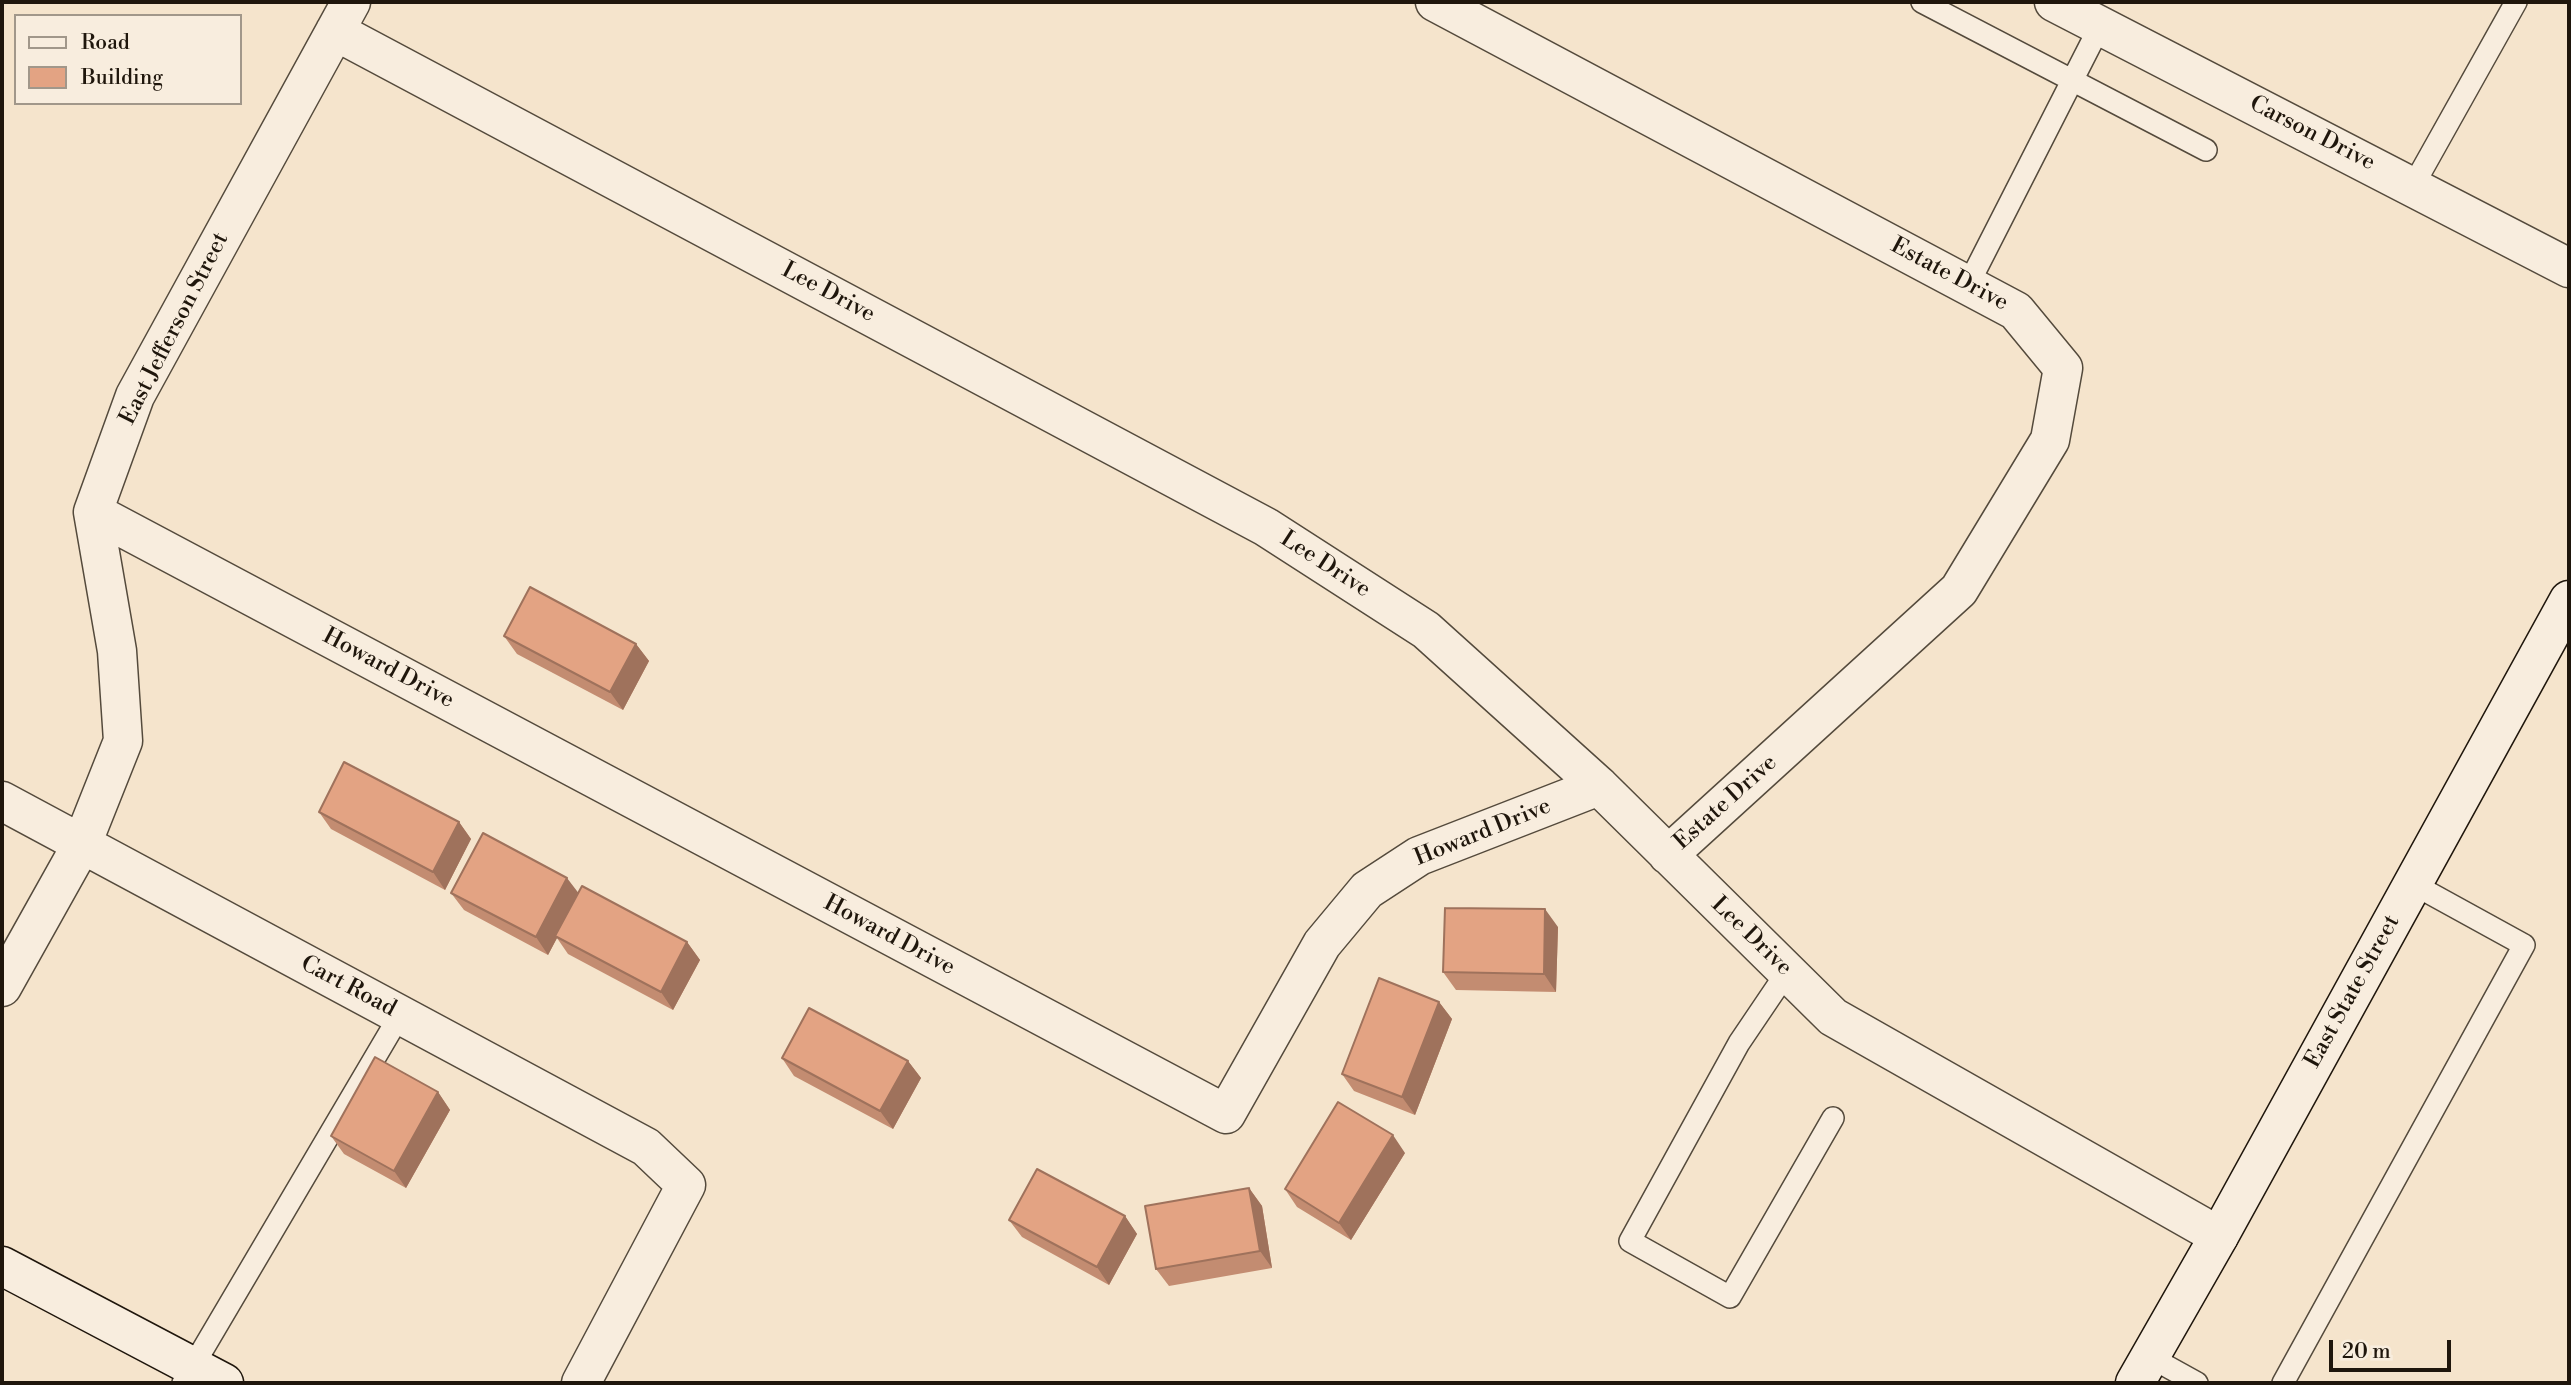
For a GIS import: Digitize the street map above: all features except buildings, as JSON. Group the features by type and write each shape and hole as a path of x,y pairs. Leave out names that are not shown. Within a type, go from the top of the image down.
{"street":[{"name":"Estate Drive","path":"1435,2 2016,311 2063,368 2050,440 1959,590 1668,855"},
{"name":"Carson Drive","path":"2076,10 2569,268"},
{"name":"East Jefferson Street","path":"2,987 82,844 123,741 117,651 93,512 135,396 343,17"},
{"name":"Lee Drive","path":"343,17 1266,527 1426,630 1599,786 1833,1017 2219,1236"},
{"name":"Howard Drive","path":"93,512 1226,1114 1322,944 1367,890 1419,856 1599,786"},
{"name":"East State Street","path":"2142,1370 2219,1236 2569,600"},
{"name":"Cart Road","path":"2,801 646,1147 686,1185 581,1383"},
{"path":"2,1266 200,1378"}],"lane":[{"path":"1922,2 2206,150"},
{"path":"2413,186 2516,2"},
{"path":"1968,285 2071,80 2076,10"},
{"path":"2283,1383 2524,945 2413,884"},
{"path":"1787,972 1739,1043 1630,1241 1730,1297 1833,1118"},
{"path":"200,1378 400,1015"},
{"path":"2142,1370 2197,1383"}]}
